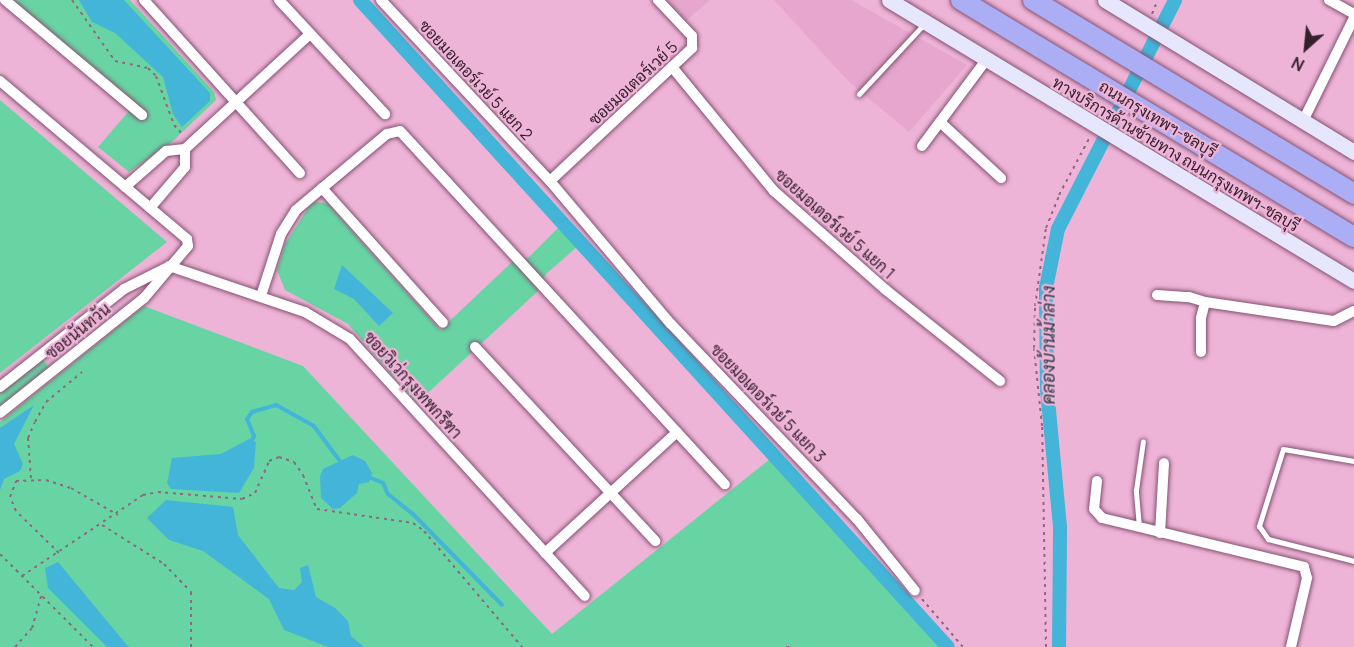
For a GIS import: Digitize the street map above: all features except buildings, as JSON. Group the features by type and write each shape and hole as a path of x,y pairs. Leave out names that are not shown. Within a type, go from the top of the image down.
{"highway":[{"name":"ถนนกรุงเทพฯ-ชลบุรี","path":"961,0 1354,237"},
{"path":"1033,0 1354,194"}],"main road":[{"name":"ทางบริการด้านซ้ายทาง ถนนกรุงเทพฯ-ชลบุรี","path":"889,0 1065,109 1136,149 1354,281"},
{"path":"1111,4 1354,152"}],"street":[{"path":"5,0 142,115"},
{"path":"144,0 300,173"},
{"path":"279,0 385,114"},
{"name":"ซอยมอเตอร์เวย์ 5 แยก 2","path":"381,0 550,181"},
{"name":"ซอยมอเตอร์เวย์ 5","path":"550,181 692,48 693,41 658,0"},
{"path":"1303,121 1354,16 1329,0"},
{"path":"125,187 165,151 188,146 310,34"},
{"path":"922,146 986,60"},
{"name":"ซอยมอเตอร์เวย์ 5 แยก 1","path":"672,68 774,191 886,290 1000,381"},
{"name":"ซอยนันทวัน","path":"0,81 187,239 184,254 169,266 124,289 0,387"},
{"path":"940,122 1001,178"},
{"path":"261,296 287,222 322,188 387,134 400,131 725,484"},
{"path":"150,208 185,167 188,146"},
{"name":"ซอยมอเตอร์เวย์ 5 แยก 3","path":"550,181 671,324 857,519 915,591"},
{"path":"322,188 443,323"},
{"name":"ซอยนันทวัน","path":"0,413 144,298 169,266"},
{"name":"ซอยวิเว่กรุงเทพกรีฑา","path":"169,266 305,312 350,339 585,596"},
{"path":"1157,295 1189,297 1205,302 1334,321 1354,310"},
{"path":"1201,352 1205,302"},
{"path":"70,332 82,348"},
{"path":"475,347 655,541"},
{"path":"545,553 677,432"},
{"path":"1160,533 1164,463"},
{"path":"1097,481 1096,515 1160,533 1304,567 1306,578 1291,647"}],"lane":[{"path":"859,94 926,22"},
{"path":"1138,527 1136,490 1143,441"},
{"path":"1354,462 1283,449 1259,526 1269,539 1354,561"}],"path":[{"path":"72,0 115,61 148,68 156,76 174,125 188,146"},
{"path":"1148,22 1158,0"},
{"path":"1046,647 1042,426 1034,348 1035,306 1046,228 1059,195 1095,127"},
{"path":"31,478 28,438 35,422 46,402 82,372"},
{"path":"22,576 118,515 143,495 158,492 242,499 255,493 269,461 279,457 294,462 303,476 317,509 413,523 424,531 522,647"},
{"path":"58,553 16,511 10,497 16,481 31,478 71,488 118,515"},
{"path":"102,525 164,564 192,592 191,647"},
{"path":"0,554 93,647"},
{"path":"915,591 963,647"},
{"path":"15,647 38,616 41,595"},
{"path":"786,647 792,647"}],"shaded area":[{"path":"667,0 710,0 686,21"},
{"path":"774,0 851,0 967,65 909,132 850,83"}],"green space":[{"path":"13,0 130,0 214,92 216,100 173,141 129,172 98,147 135,104"},
{"path":"0,100 167,242 0,373"},
{"path":"312,202 327,203 440,330 512,262 528,258 559,227 577,247 546,274 537,292 417,403 348,324 285,290 277,270 285,244"},
{"path":"144,306 303,366 552,634 770,459 940,647 0,647 0,422"},
{"path":"43,360 49,367 0,406 0,393"}],"water":[{"path":"79,0 124,0 210,93 210,101 182,127 173,114 163,77 115,33 92,22"},
{"path":"342,265 393,313 379,326 354,299 334,289"},
{"path":"34,405 14,444 23,464 20,471 4,479 0,490 0,428"},
{"path":"249,439 256,442 254,468 239,493 171,489 167,483 172,458 221,454"},
{"path":"353,455 365,461 372,473 369,482 359,484 357,493 340,508 333,509 321,498 320,476 323,469"},
{"path":"166,500 233,507 238,535 279,588 294,590 302,582 300,568 308,565 316,597 335,608 348,621 351,636 364,647 328,647 284,630 269,599 203,551 169,540 147,518"},
{"path":"58,562 129,647 107,647 48,588 45,568"}],"waterway":[{"path":"360,0 948,647"},
{"name":"คลองบ้านม้าล่าง","path":"1059,647 1060,527 1047,390 1046,288 1058,229 1175,0"},
{"path":"250,444 254,436 247,419 252,412 276,405 314,426 342,464"},
{"path":"366,476 383,483 388,494 413,514 502,605"}]}
